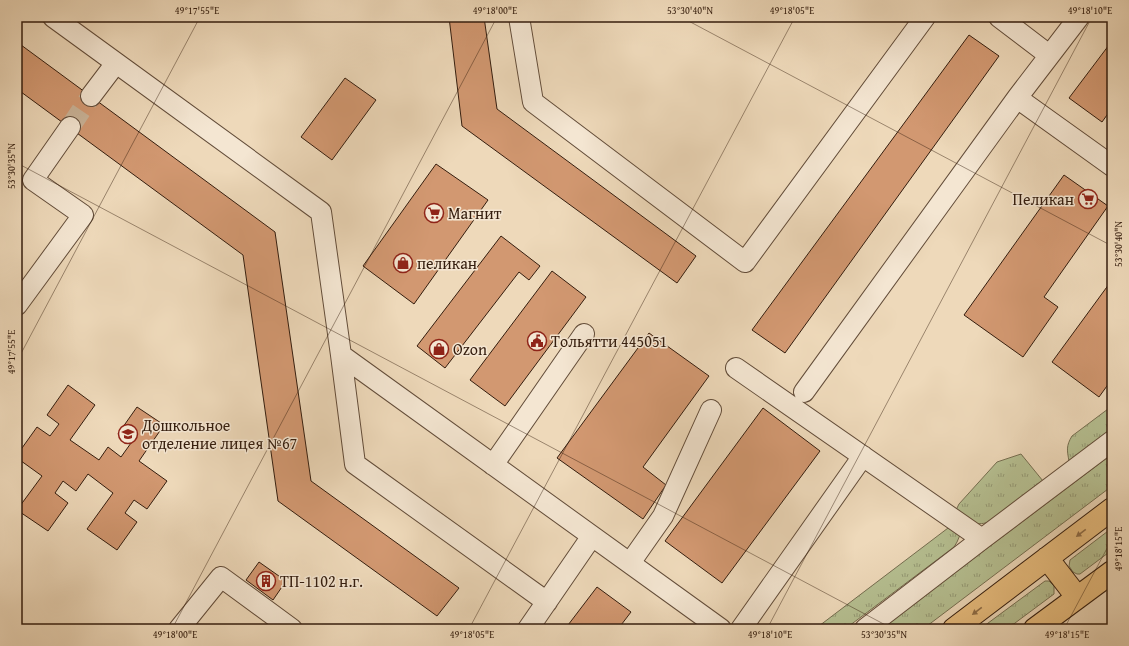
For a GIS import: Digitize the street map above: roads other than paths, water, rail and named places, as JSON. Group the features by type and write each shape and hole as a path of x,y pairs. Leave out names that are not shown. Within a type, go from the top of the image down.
{"main road":[{"path":"954,629 1112,510"},
{"path":"1047,558 1077,597"},
{"path":"1035,629 1112,572"}],"street":[{"path":"53,17 321,212 355,464 547,602"},
{"path":"519,17 533,102 745,262 925,17"},
{"path":"999,17 1050,55"},
{"path":"804,392 1017,98 1079,17"},
{"path":"91,96 116,63"},
{"path":"1017,98 1112,166"},
{"path":"17,305 83,215 33,180 70,127"},
{"path":"493,465 584,334"},
{"path":"341,355 721,629"},
{"path":"736,368 982,539"},
{"path":"630,563 663,516 711,410"},
{"path":"865,629 1112,441"},
{"path":"740,629 863,456"},
{"path":"528,629 592,536"},
{"path":"179,629 221,577 292,629"}],"tunnel":[{"path":"70,127 91,96"}],"place":[{"name":"Пеликан","path":"1088,199"},
{"name":"Магнит","path":"434,213"},
{"name":"пеликан","path":"403,263"},
{"name":"Тольятти 445051","path":"537,341"},
{"name":"Ozon","path":"439,349"},
{"name":"Дошкольное отделение лицея №67","path":"128,434"},
{"name":"ТП-1102 н.г.","path":"266,581"}]}
